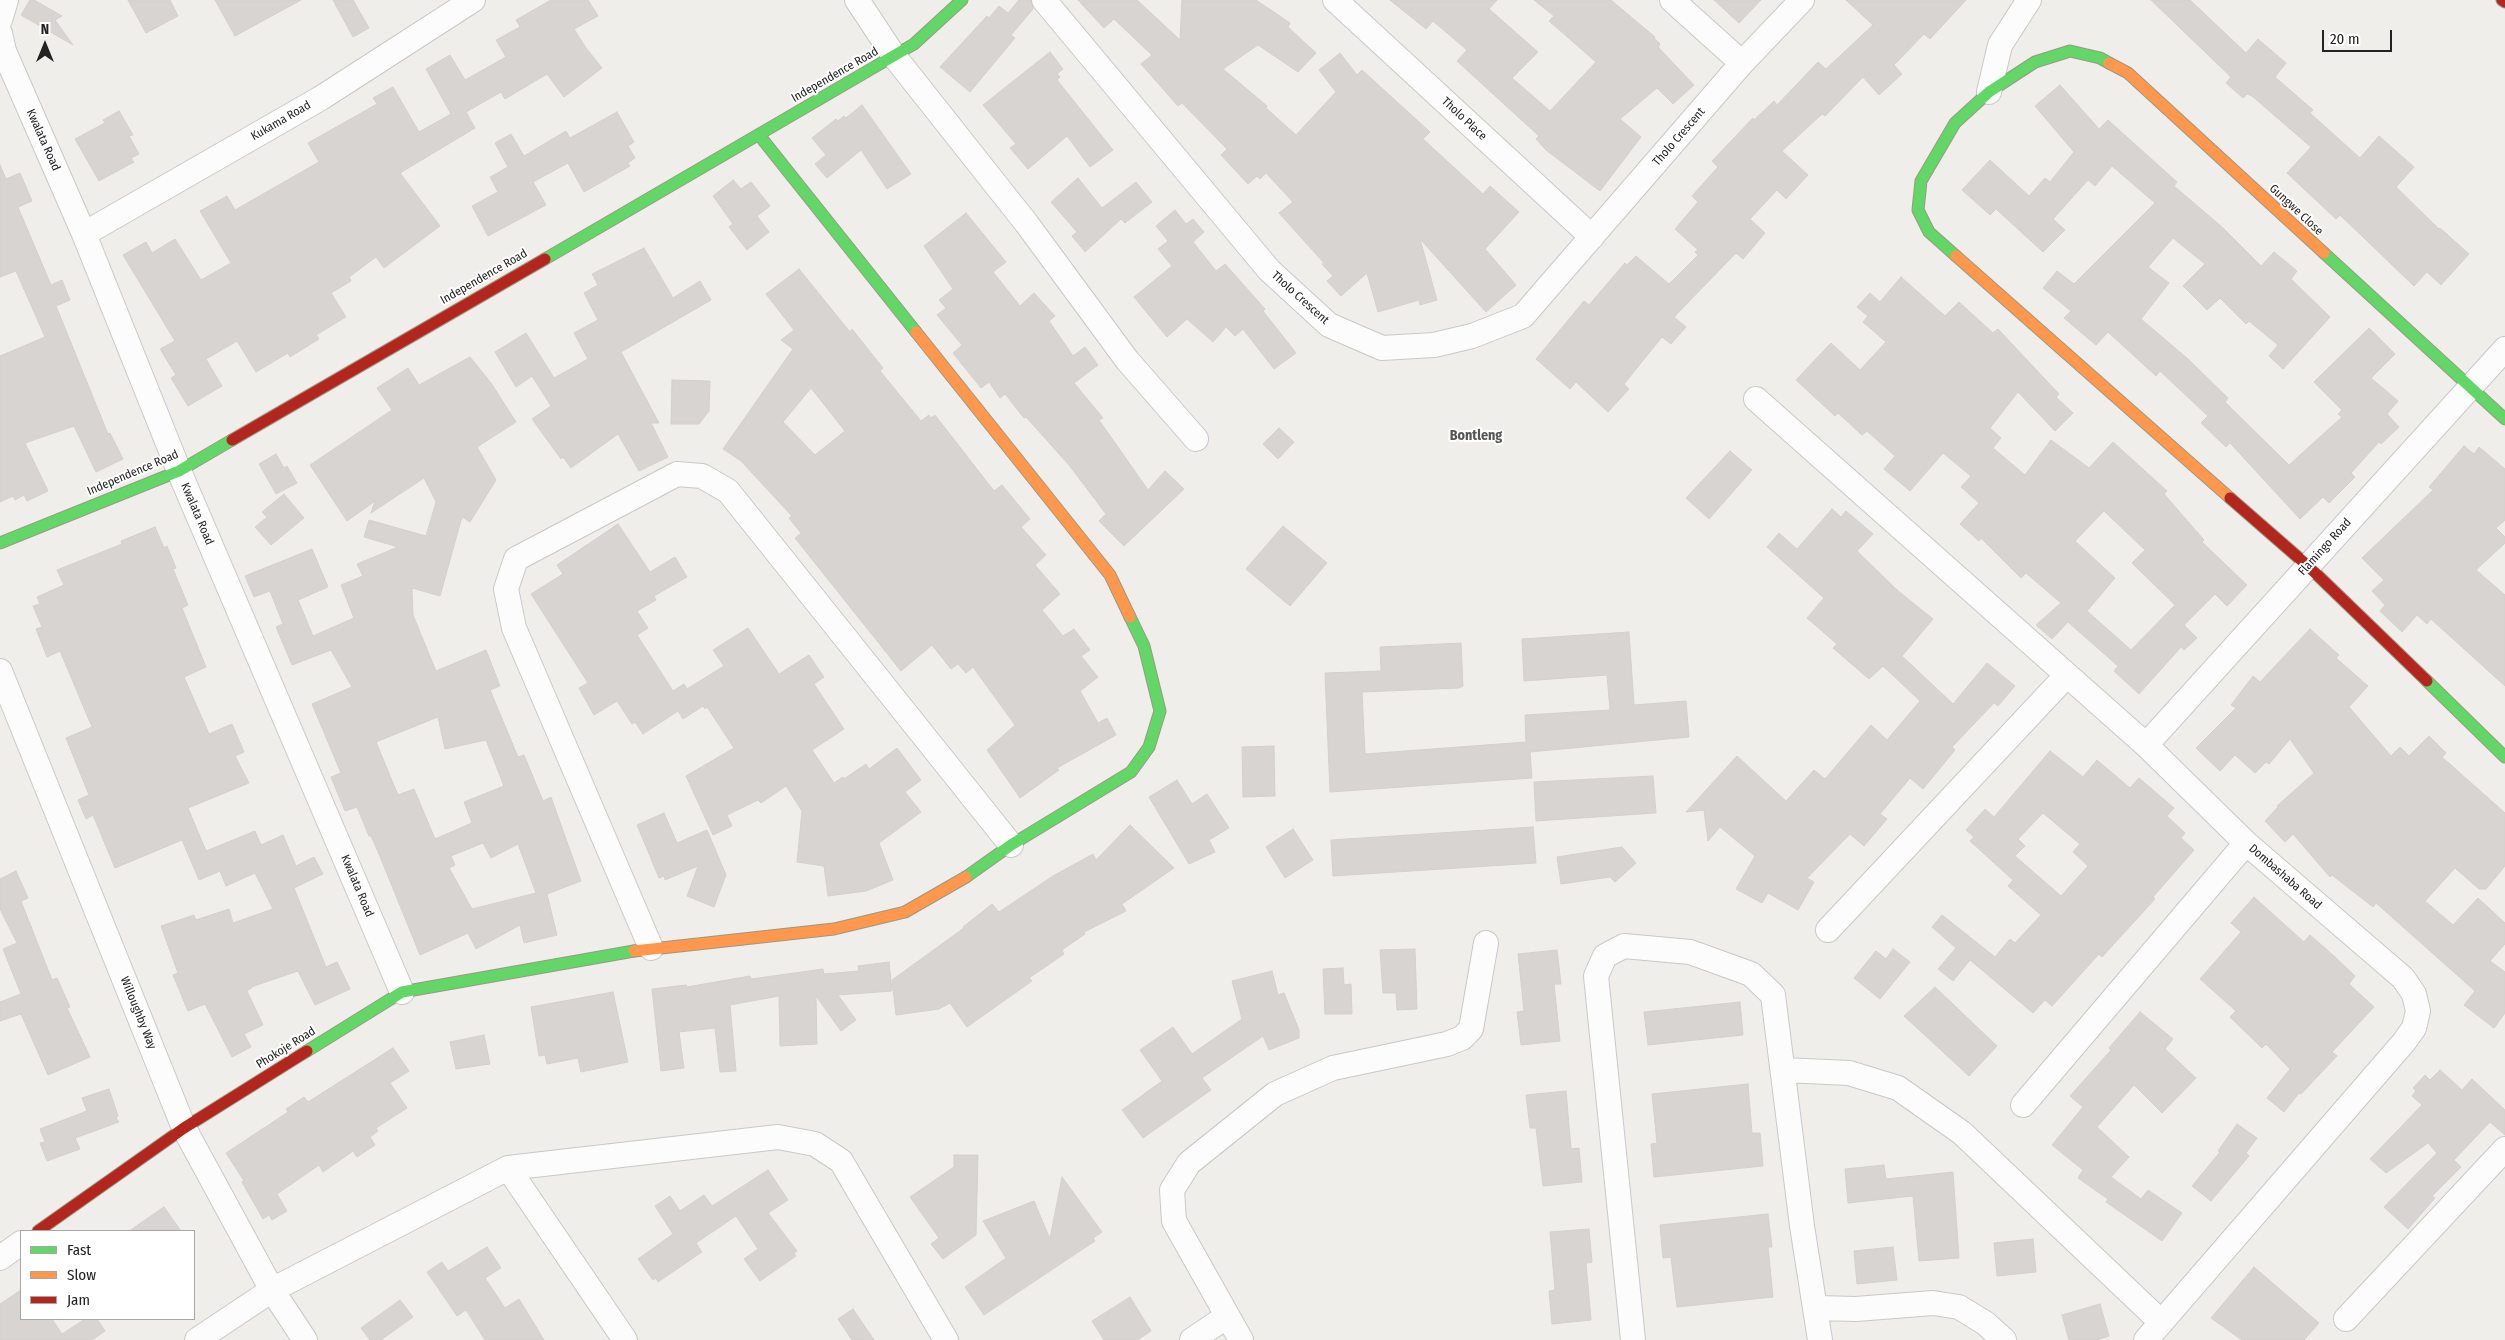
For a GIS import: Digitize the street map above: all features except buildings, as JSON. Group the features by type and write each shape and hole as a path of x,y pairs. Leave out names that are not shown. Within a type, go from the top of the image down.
{"street":[{"path":"0,20 6,0"},
{"name":"Kukama Road","path":"84,234 321,98 473,0"},
{"path":"856,0 894,56 1027,224 1127,360 1196,439"},
{"name":"Independence Road","path":"0,543 179,471 914,44 962,0"},
{"name":"Tholo Crescent","path":"1044,0 1269,270 1329,325 1382,348 1434,345 1472,336 1523,316 1742,63 1802,0"},
{"name":"Tholo Place","path":"1335,0 1592,237"},
{"path":"1672,0 1742,63"},
{"path":"1988,92 2000,45 2028,0"},
{"name":"Kwalata Road","path":"0,33 4,51 84,234 179,471 402,992"},
{"name":"Gungwe Close","path":"2505,419 2128,73 2100,58 2070,51 2035,62 1988,92 1955,123 1921,181 1918,210 1929,232 2308,566 2505,757"},
{"path":"402,992 651,948 834,929 905,912 955,884 1011,844 1131,772 1149,748 1160,711 1144,646 1110,575 759,134"},
{"name":"Flamingo Road","path":"2146,745 2505,349"},
{"name":"Dombashaba Road","path":"1756,399 2146,745 2246,843 2403,978 2414,994 2418,1011 2414,1028 2404,1042 2153,1331"},
{"path":"651,948 514,628 506,588 516,559 677,474 702,476 728,491 1011,844"},
{"name":"Willoughby Way","path":"0,671 184,1128 272,1290 305,1340"},
{"path":"1828,930 2067,675"},
{"path":"2023,1105 2246,843"},
{"path":"1241,1340 1226,1318 1174,1221 1172,1190 1188,1163 1275,1094 1324,1071 1447,1044 1462,1038 1471,1029 1486,943"},
{"path":"1633,1340 1596,976 1605,956 1624,946 1690,952 1752,974 1773,995 1784,1070 1802,1226 1817,1308 1820,1340"},
{"name":"Phokoje Road","path":"39,1230 184,1128 402,992"},
{"path":"1784,1070 1849,1074 1898,1088 1962,1133 2153,1331"},
{"path":"197,1340 272,1290 508,1168 778,1136 815,1144 841,1161 946,1340"},
{"path":"2346,1319 2505,1149"},
{"path":"508,1168 625,1340"},
{"path":"0,1258 20,1244"},
{"path":"1817,1308 1856,1309 1933,1303 1959,1308 1985,1323 2004,1340"},
{"path":"1192,1340 1226,1318"}],"traffic: fast":[{"path":"545,259 914,44 962,0"},
{"path":"1956,256 1929,232 1918,210 1921,181 1955,123 1989,92 2035,62 2070,51 2100,58 2109,63"},
{"path":"759,135 916,332"},
{"path":"2324,253 2505,419"},
{"path":"0,543 179,471 232,440"},
{"path":"966,877 1011,845 1131,772 1149,747 1160,711 1144,646 1130,617"},
{"path":"2427,681 2505,757"},
{"path":"307,1051 402,992 634,951"}],"traffic: slow":[{"path":"2109,63 2128,73 2324,253"},
{"path":"1956,256 2230,498"},
{"path":"916,332 1110,575 1130,617"},
{"path":"634,951 834,929 905,912 966,877"}],"traffic: jam":[{"path":"232,440 545,259"},
{"path":"2230,498 2308,566 2427,681"},
{"path":"39,1230 184,1128 307,1051"}],"district":[{"name":"Bontleng","path":"1476,436"}]}
